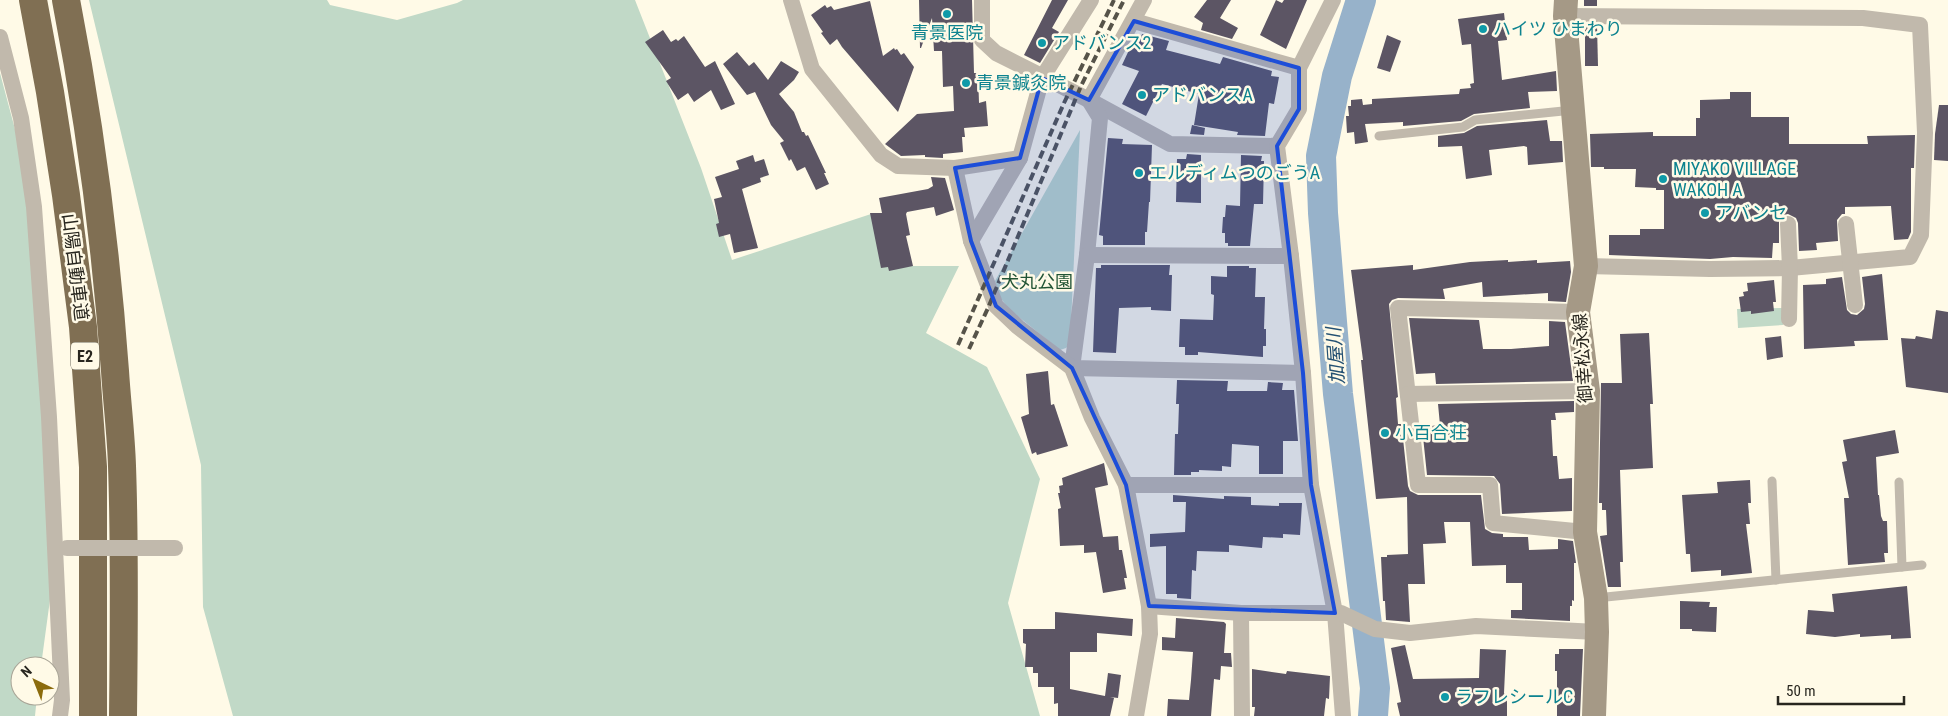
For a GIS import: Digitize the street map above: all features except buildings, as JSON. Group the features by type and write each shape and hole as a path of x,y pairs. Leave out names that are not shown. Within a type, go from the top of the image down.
{"highway":[{"name":"山陽自動車道","path":"33,0 66,195 83,327 93,467 93,716"},
{"name":"山陽自動車道","path":"66,0 82,81 97,183 111,315 122,464 125,584 122,716"}],"main road":[{"name":"御幸松永線","path":"1566,8 1586,266 1578,312 1588,391 1585,532 1596,598 1597,632 1594,716"}],"street":[{"path":"791,0 812,69 881,155 898,166 955,168 1020,158"},
{"path":"982,0 982,40 996,53 1170,144 1276,146"},
{"path":"970,241 1020,158 1042,78 1090,0"},
{"path":"1089,100 1144,0"},
{"path":"1333,0 1300,68 1299,109 1276,146 1291,256 1303,373 1311,485 1338,613 1343,716"},
{"path":"1566,8 1862,18 1920,25 1925,134 1922,235 1910,256 1790,268 1710,269 1586,266"},
{"path":"1134,21 1300,68"},
{"path":"0,37 22,118 34,208 62,548 62,700 60,716"},
{"path":"1089,100 1100,118 1087,255 1072,368 1092,418 1126,484 1149,606 1150,634 1136,716"},
{"path":"955,168 970,241 996,306 1018,327 1072,368 1303,373"},
{"path":"1788,224 1790,268 1789,319"},
{"path":"1846,224 1855,305"},
{"path":"1087,255 1291,256"},
{"path":"1578,312 1398,308 1418,484 1490,485 1493,523 1585,532"},
{"path":"1408,394 1588,391"},
{"path":"1126,484 1311,485"},
{"path":"62,548 175,548"},
{"path":"1149,606 1241,612 1338,613 1375,629 1410,632 1476,626 1597,632"},
{"path":"1241,612 1242,716"}],"lane":[{"path":"1379,136 1463,126 1474,120 1573,110"},
{"path":"1772,481 1776,580"},
{"path":"1899,482 1902,567"},
{"path":"1596,598 1922,565"}],"highlighted area":[{"path":"1134,21 1299,68 1299,109 1277,146 1303,373 1311,485 1335,613 1149,606 1126,485 1072,368 996,306 971,241 955,168 1020,158 1042,78 1089,100"}],"green space":[{"path":"89,0 327,0 330,5 397,20 463,0 635,0 701,168 732,260 871,214 884,266 959,266 926,333 987,367 1040,479 1008,603 1040,716 233,716 203,607 201,465"},
{"path":"0,73 20,148 55,417 57,548 42,656 10,656 10,706 36,706 35,716 0,716"},
{"name":"犬丸公園","path":"1080,130 1070,344 1060,350 1009,309 999,296 995,281"},
{"path":"1783,308 1783,325 1738,328 1737,309"}],"waterway":[{"name":"加屋川","path":"1361,0 1337,76 1321,156 1323,213 1338,394 1375,688 1373,716"}],"railway":[{"path":"958,345 1064,103 1114,0"},
{"path":"969,349 1081,86 1124,0"}],"place":[{"name":"青景医院","path":"947,14"},
{"name":"ハイツ ひまわり","path":"1483,29"},
{"name":"アドバンス2","path":"1042,43"},
{"name":"青景鍼灸院","path":"966,83"},
{"name":"アドバンスA","path":"1142,95"},
{"name":"エルディムつのごうA","path":"1139,173"},
{"name":"MIYAKO VILLAGE WAKOH A","path":"1663,179"},
{"name":"アバンセ","path":"1705,213"},
{"name":"小百合荘","path":"1385,433"},
{"name":"ラフレシールC","path":"1445,697"}]}
